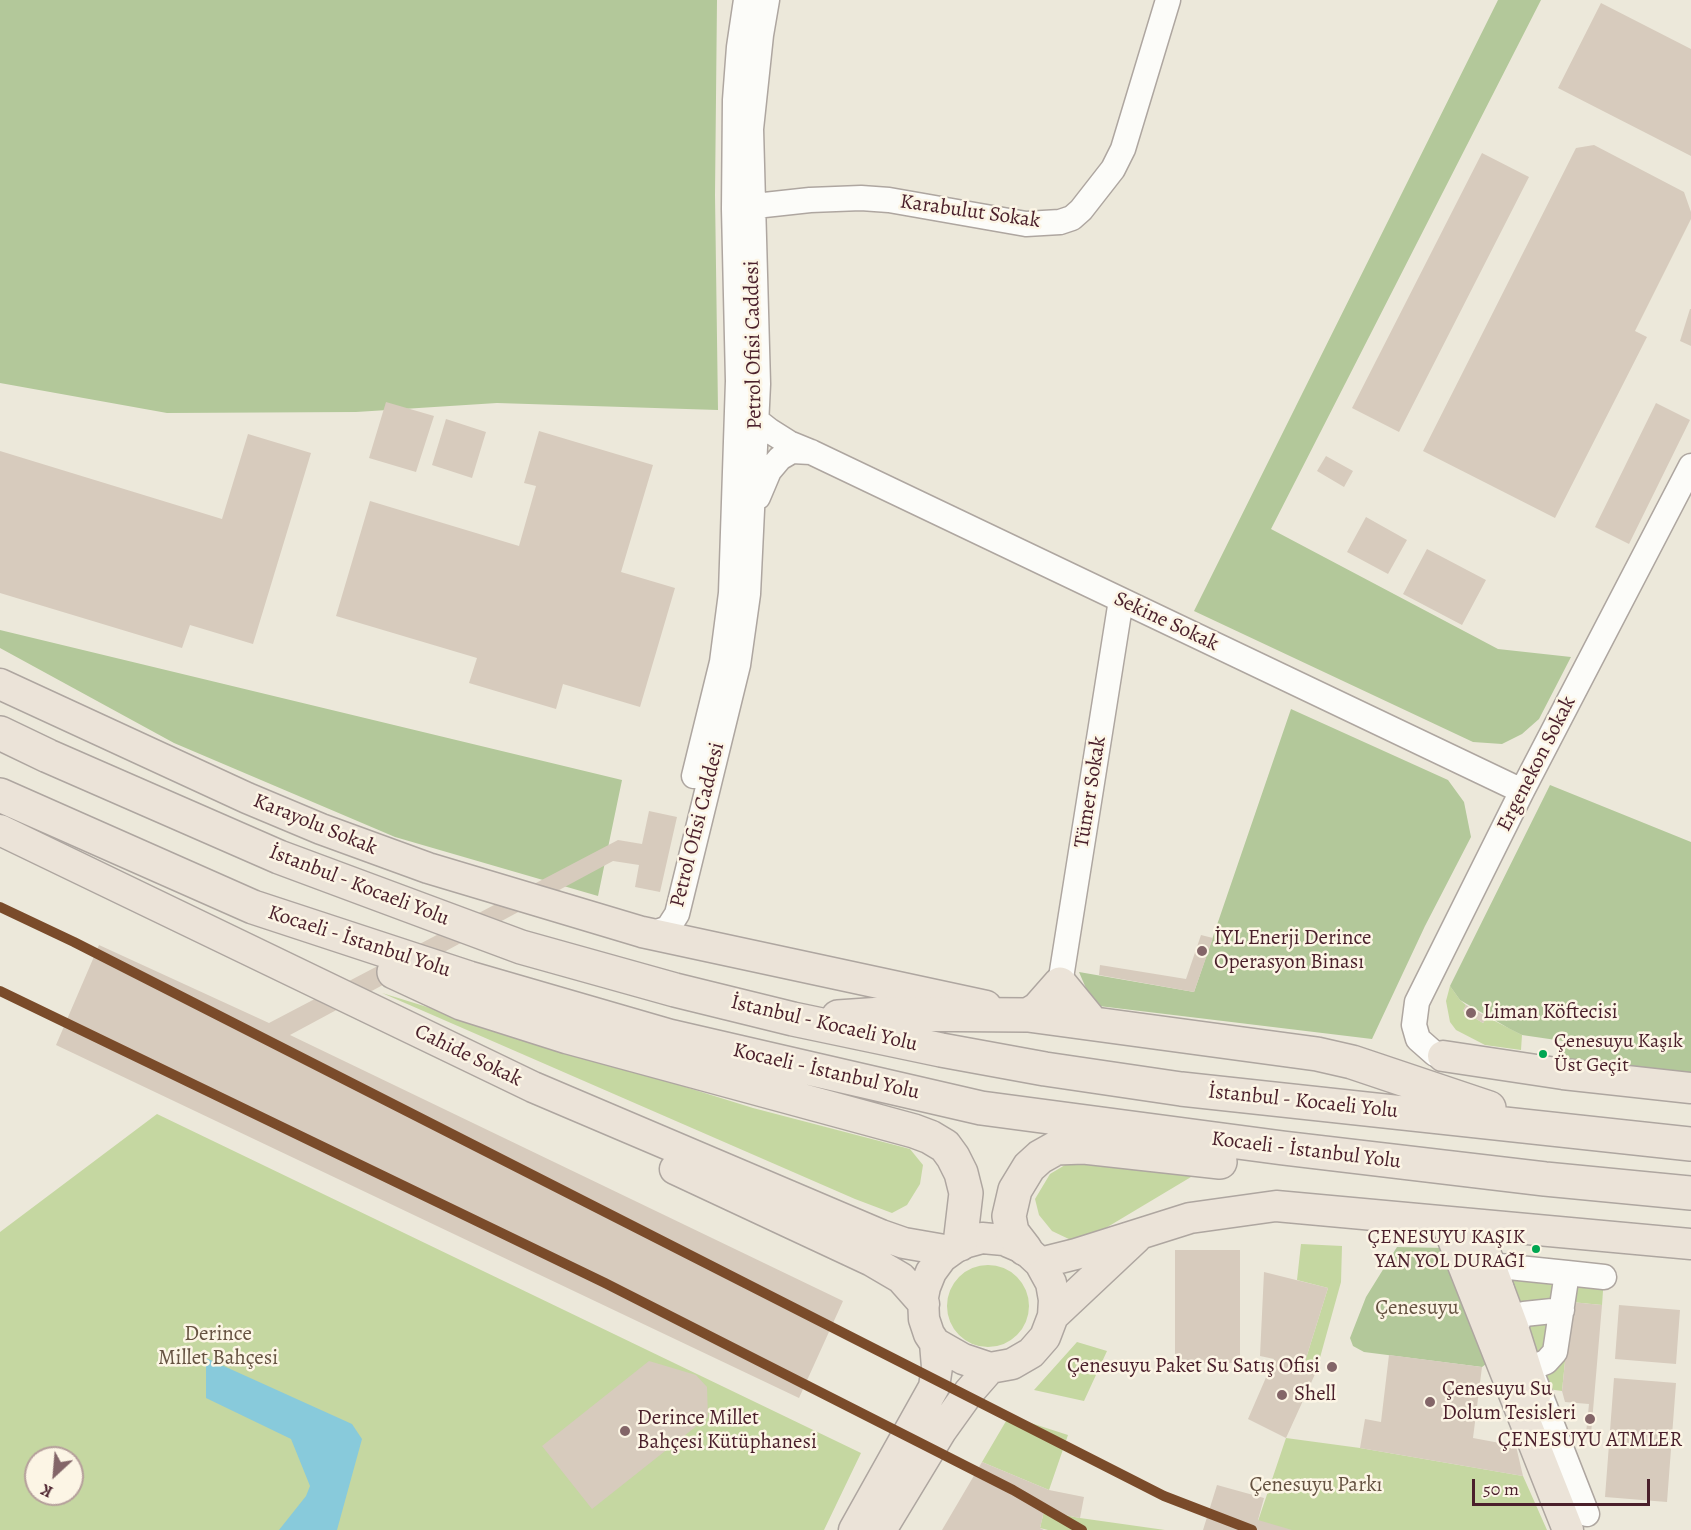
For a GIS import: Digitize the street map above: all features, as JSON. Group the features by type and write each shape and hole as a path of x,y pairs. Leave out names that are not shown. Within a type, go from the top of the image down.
{"highway":[{"name":"İstanbul - Kocaeli Yolu","path":"0,733 279,857 521,947 675,990 793,1019 1045,1069 1181,1089 1691,1144"},
{"name":"Kocaeli - İstanbul Yolu","path":"6,810 254,907 469,978 669,1036 981,1108 1227,1141 1545,1179 1691,1193"},
{"path":"254,907 461,1003 568,1037 930,1137 945,1146 953,1157 961,1173 966,1193 955,1247"},
{"path":"1028,1015 1038,1009 1060,984 1092,1023"},
{"path":"793,1019 882,1014 1028,1015 1317,1054 1352,1062 1548,1128"},
{"path":"1032,1256 1012,1232 1009,1216 1015,1190 1029,1167 1040,1157 1056,1148 1084,1147 1301,1170 1545,1179"}],"main road":[{"name":"Karayolu Sokak","path":"0,684 247,798 331,833 428,868 642,932 1028,1015"},
{"name":"Cahide Sokak","path":"6,810 533,1087 881,1235 904,1243 955,1247"},
{"name":"Cahide Sokak","path":"0,843 527,1100 872,1261 901,1278 924,1304"},
{"path":"1443,1056 1563,1074 1691,1088"},
{"path":"1032,1256 1076,1254 1190,1218 1276,1206 1691,1244"},
{"path":"1460,1223 1514,1325 1578,1525"},
{"path":"1460,1223 1578,1525"},
{"path":"1053,1316 1141,1233"},
{"path":"982,1238 1004,1240 1032,1256 1051,1283 1054,1300 1053,1316 1045,1336 1031,1353 1012,1364 990,1368 963,1359 935,1343 929,1334 924,1318 925,1287 931,1272 942,1257 955,1247 982,1238"},
{"path":"854,1530 934,1387 937,1367 935,1343"},
{"path":"881,1530 941,1431 969,1392 990,1368"}],"street":[{"name":"Petrol Ofisi Caddesi","path":"642,932 662,931 668,928 676,914 738,665 748,594 743,512 748,382 743,208 735,100 746,0"},
{"name":"Petrol Ofisi Caddesi","path":"743,208 761,35 767,0"},
{"name":"Karabulut Sokak","path":"743,208 810,200 861,198 889,200 1026,224 1053,223 1072,218 1113,169 1123,148 1168,0"},
{"path":"748,382 746,404 756,420"},
{"path":"748,382 811,452"},
{"name":"Petrol Ofisi Caddesi","path":"754,467 756,420"},
{"name":"Sekine Sokak","path":"756,420 789,443 1522,791"},
{"path":"743,512 743,486 754,467 773,450 788,447 811,452"},
{"path":"743,512 780,458 792,451 811,452"},
{"name":"Ergenekon Sokak","path":"1443,1056 1435,1054 1419,1039 1414,1025 1417,1002 1522,791 1691,466"},
{"name":"Petrol Ofisi Caddesi","path":"642,932 653,925 662,911 722,662 743,512"},
{"name":"Tümer Sokak","path":"1060,984 1121,600"},
{"path":"676,914 684,929 719,950"},
{"path":"1562,1310 1524,1314 1514,1325 1498,1278 1499,1266 1604,1277"},
{"path":"1528,1369 1546,1362 1555,1352 1567,1273"}],"green space":[{"path":"0,0 717,0 715,195 718,410 497,403 356,412 167,413 0,383"},
{"path":"1498,0 1541,0 1271,529 1498,649 1571,657 1539,719 1522,734 1502,744 1473,742 1194,611"},
{"path":"0,630 622,780 598,896 395,837 174,743 0,648"},
{"path":"1291,709 1448,780 1464,802 1471,837 1425,926 1372,1039 1099,1006 1088,993 1079,972 1194,992"},
{"path":"1550,785 1691,842 1691,1073 1561,1059 1563,1041 1522,1035 1460,1000 1450,986"},
{"path":"1450,986 1466,1005 1463,1011 1483,1023 1487,1017 1522,1035 1521,1050 1485,1045 1456,1030 1450,1022 1446,1001"},
{"path":"382,993 753,1108 910,1149 923,1165 920,1184 907,1205 892,1213 855,1199"},
{"name":"Derince Millet Bahçesi","path":"157,1114 861,1453 824,1530 0,1530 0,1232"},
{"path":"1091,1158 1202,1174 1191,1177 1089,1238 1073,1241 1052,1231 1039,1215 1035,1199 1050,1174 1070,1162"},
{"path":"1301,1244 1342,1246 1341,1282 1316,1372 1303,1368 1328,1288 1297,1280"},
{"name":"Çenesuyu","path":"1397,1247 1444,1248 1489,1362 1482,1367 1364,1352 1353,1346 1350,1338 1366,1297"},
{"path":"988,1265 1004,1268 1017,1277 1026,1290 1029,1306 1026,1322 1017,1335 1004,1344 988,1347 972,1344 959,1335 950,1322 947,1306 950,1290 959,1277 972,1268"},
{"path":"1499,1266 1604,1277 1602,1305 1571,1302 1562,1391 1533,1387"},
{"path":"1077,1342 1107,1351 1084,1401 1034,1390"},
{"path":"1009,1416 1068,1435 1049,1490 982,1462"},
{"name":"Çenesuyu Parkı","path":"1286,1438 1360,1448 1523,1476 1547,1530 1255,1530"},
{"path":"1044,1511 1165,1530 1048,1530 1040,1528"}],"water":[{"path":"206,1358 352,1424 362,1439 337,1530 279,1530 306,1496 310,1486 291,1439 206,1398"}],"building":[{"path":"1601,3 1691,49 1691,156 1558,88"},
{"path":"1594,145 1684,192 1691,219 1635,331 1647,337 1555,518 1423,451 1576,148"},
{"path":"1482,153 1529,177 1399,432 1352,408"},
{"path":"1691,309 1691,346 1680,341"},
{"path":"386,402 434,416 416,472 369,458"},
{"path":"1656,403 1690,420 1629,544 1595,527"},
{"path":"446,419 486,432 472,478 432,465"},
{"path":"539,431 653,465 621,572 675,588 640,707 563,684 556,709 469,683 477,658 336,616 370,501 519,546 536,486 524,483"},
{"path":"248,434 311,453 253,644 190,625 182,648 0,593 0,451 222,519"},
{"path":"1326,456 1353,471 1344,487 1317,471"},
{"path":"1366,517 1407,540 1388,574 1347,552"},
{"path":"1427,549 1486,580 1462,625 1403,594"},
{"path":"649,811 677,817 660,892 635,887 639,865 613,861 290,1035 843,1301 799,1398 56,1045 99,945 269,1023 618,840 642,844"},
{"name":"İYL Enerji Derince Operasyon Binası","path":"1201,935 1213,938 1194,992 1099,975 1100,965 1186,979"},
{"path":"1466,1005 1487,1017 1483,1023 1463,1011"},
{"path":"1175,1250 1240,1250 1240,1363 1175,1362"},
{"path":"1264,1272 1328,1288 1303,1368 1316,1372 1286,1438 1248,1419 1274,1359 1260,1356"},
{"path":"1571,1302 1602,1305 1591,1434 1586,1434 1589,1404 1565,1402 1562,1391"},
{"path":"1619,1305 1680,1310 1676,1364 1615,1359"},
{"path":"1389,1355 1482,1367 1473,1438 1516,1446 1523,1476 1360,1448 1365,1419 1381,1422"},
{"name":"Derince Millet Bahçesi Kütüphanesi","path":"649,1361 696,1375 707,1387 708,1417 592,1509 542,1446"},
{"path":"1614,1378 1676,1383 1667,1502 1605,1497"},
{"path":"982,1462 1049,1490 1084,1497 1080,1518 1044,1511 1040,1528 1044,1530 942,1530"},
{"path":"1217,1485 1264,1498 1258,1520 1292,1530 1203,1530"}],"transit line":[{"path":"0,907 74,942 1164,1496 1252,1530"},
{"path":"0,991 605,1283 1013,1490 1082,1530"}],"place":[{"name":"İYL Enerji Derince Operasyon Binası","path":"1202,951"},
{"name":"Liman Köftecisi","path":"1471,1013"},
{"name":"Çenesuyu Kaşık Üst Geçit","path":"1543,1054"},
{"name":"ÇENESUYU KAŞIK YAN YOL DURAĞI","path":"1536,1249"},
{"name":"Çenesuyu Paket Su Satış Ofisi","path":"1332,1367"},
{"name":"Shell","path":"1282,1395"},
{"name":"Çenesuyu Su Dolum Tesisleri","path":"1430,1402"},
{"name":"ÇENESUYU ATMLER","path":"1590,1419"},
{"name":"Derince Millet Bahçesi Kütüphanesi","path":"625,1431"}]}
